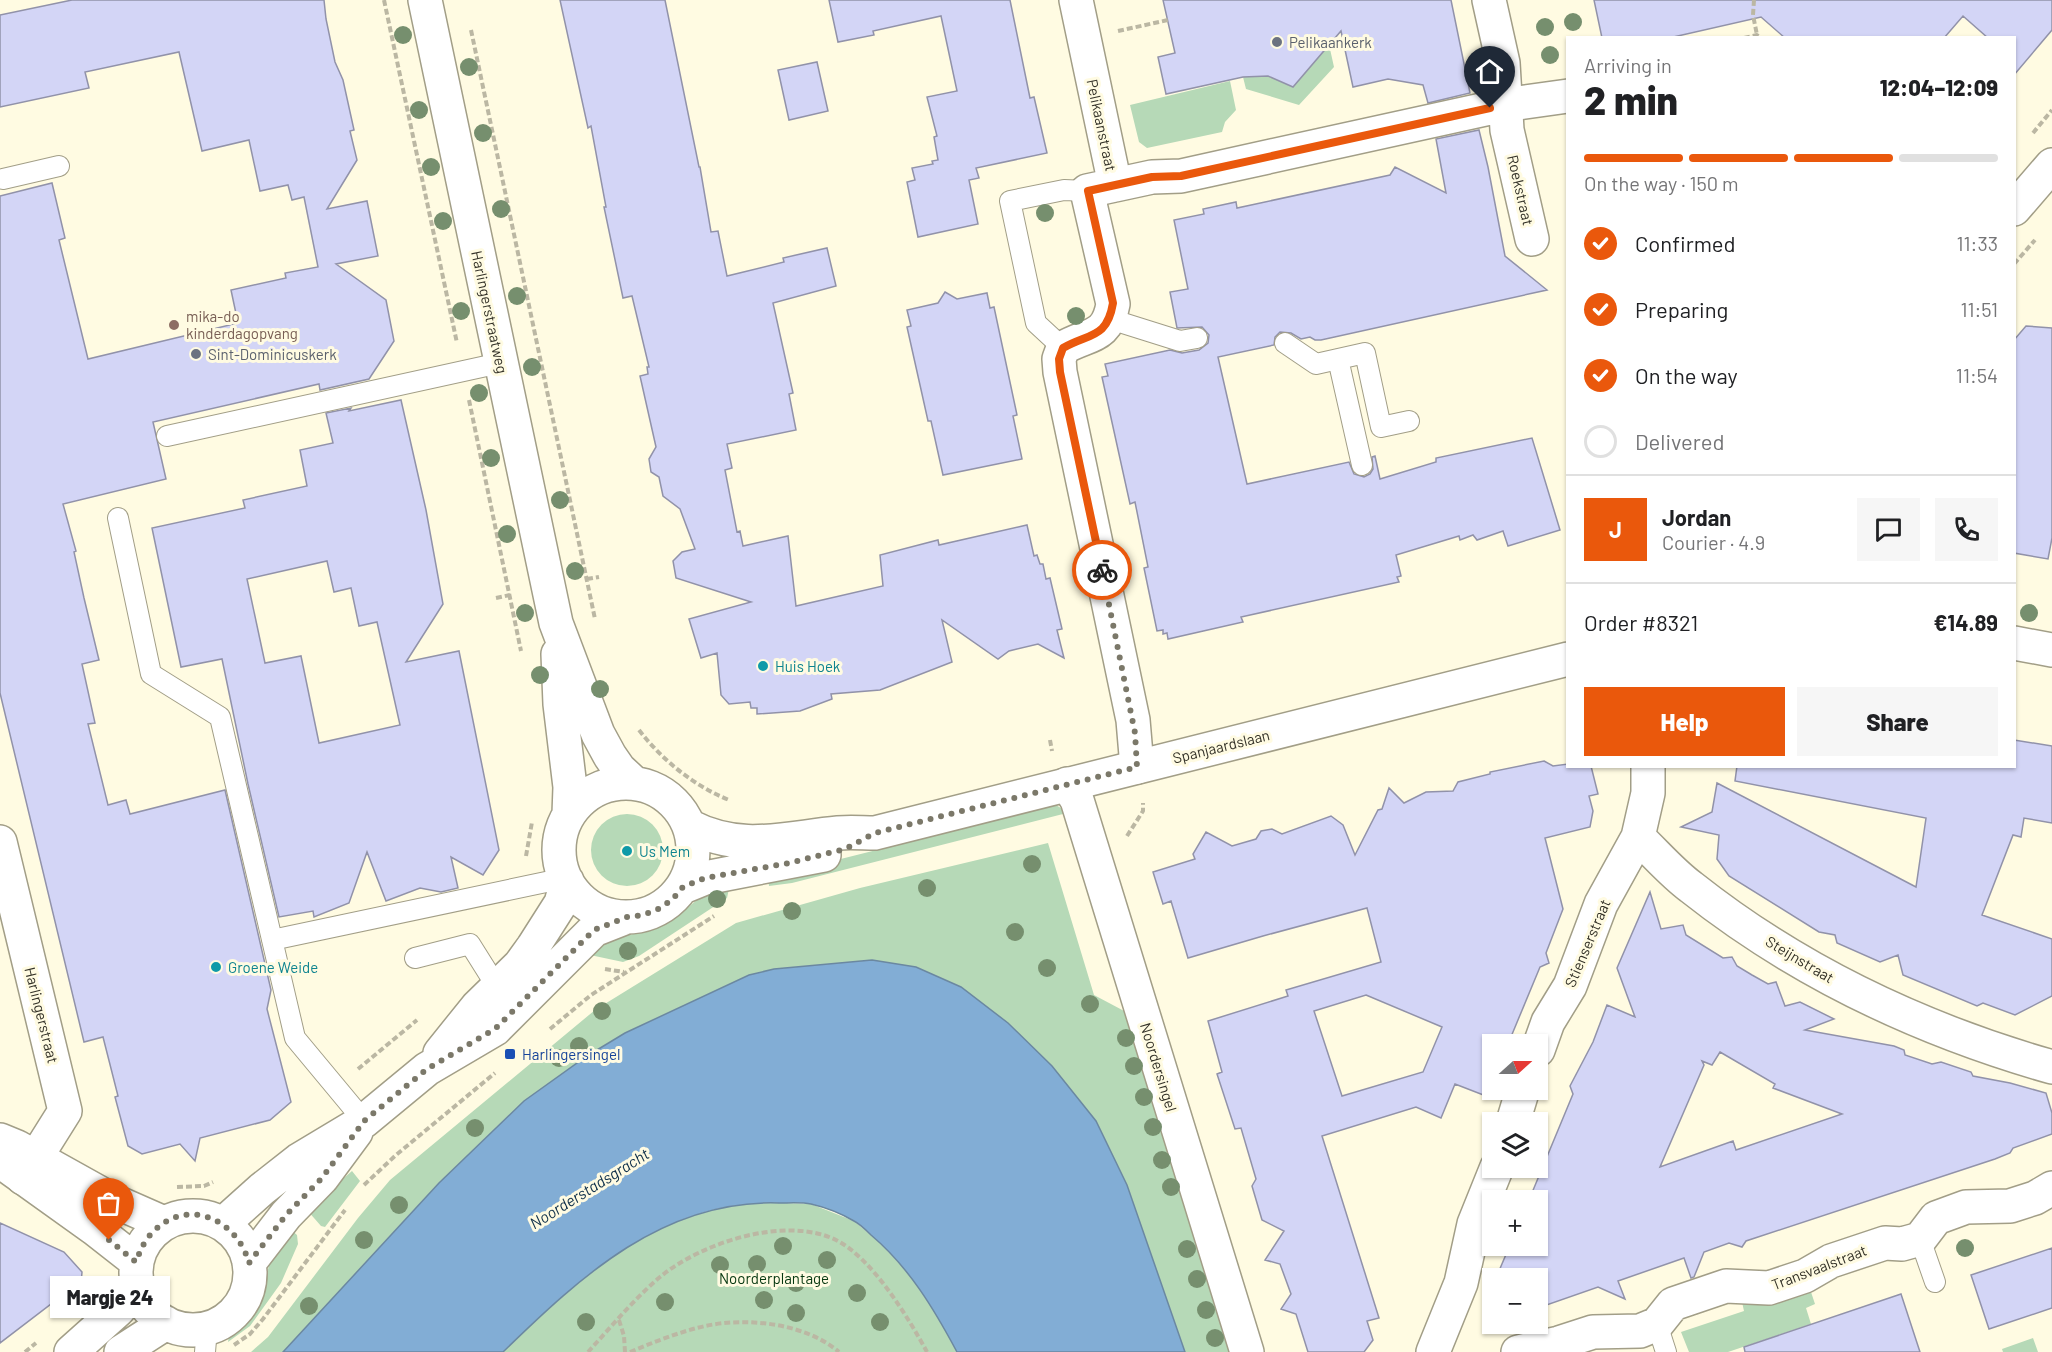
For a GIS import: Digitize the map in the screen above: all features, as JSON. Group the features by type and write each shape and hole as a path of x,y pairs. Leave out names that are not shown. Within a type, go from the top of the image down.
{"main road":[{"name":"Harlingerstraatweg","path":"425,0 556,623 598,735 619,770 633,782"},
{"name":"Pelikaanstraat","path":"1076,0 1084,38 1101,188 1113,303 1110,319"},
{"name":"Roekstraat","path":"1489,0 1503,63 1507,130 1532,239"},
{"path":"1101,188 1152,177 1181,176 1504,105 1566,96"},
{"path":"2016,207 2052,165"},
{"path":"1110,319 1101,331 1063,348 1059,359 1133,720 1137,767"},
{"name":"Harlingerstraatweg","path":"556,623 560,704 570,788 569,814"},
{"path":"2016,643 2052,650"},
{"name":"Spanjaardslaan","path":"683,887 705,878 789,863 845,849 875,833 1566,660"},
{"path":"1638,837 1648,793 1648,768"},
{"path":"633,782 651,787 667,796 680,809 689,826 693,841 690,873 683,887 672,900 658,909 643,915 627,917 608,915 592,908 578,896 566,880 560,862 559,845 562,829 569,814 581,799 597,789 614,783 633,782"},
{"name":"Noordersingel","path":"1067,784 1077,800 1082,815 1247,1352"},
{"name":"Spanjaardslaan","path":"689,826 723,839 742,842 783,841 840,833 875,833"},
{"name":"Stienserstraat","path":"1544,1034 1548,1022 1570,986 1601,904 1638,837"},
{"name":"Steijnstraat","path":"1638,837 1690,887 1803,964 1887,1007 1946,1032 2009,1055 2052,1067"},
{"name":"Harlingerstraat","path":"0,842 65,1111 20,1166"},
{"path":"427,1069 477,1006 520,965 561,903 566,880"},
{"path":"223,1224 299,1160 364,1121 427,1069 495,1029 594,930 627,917"},
{"path":"249,1263 286,1215 322,1178 364,1121"},
{"path":"0,1140 20,1166 95,1228 137,1274 145,1304 166,1323 186,1329 213,1343 243,1299 248,1287 249,1263 240,1241 223,1224 214,1219 194,1215 164,1223 142,1246 137,1274 118,1310 71,1352"},
{"path":"20,1166 114,1201 164,1223"},
{"path":"1433,1352 1461,1283 1474,1224 1493,1178"},
{"path":"1920,1239 1936,1218 1966,1207 2010,1206 2035,1198 2052,1188"},
{"name":"Transvaalstraat","path":"1518,1352 1559,1343 1593,1332 1640,1331 1662,1338 1673,1304 1726,1286 1769,1288 1805,1276 1831,1261 1885,1243 1902,1244 1920,1239"},
{"path":"121,1352 166,1323"}],"lane":[{"path":"3,179 59,166"},
{"path":"1063,348 1036,323 1010,201 1064,190 1101,188"},
{"path":"1110,319 1180,341 1197,338"},
{"path":"1285,343 1316,364 1365,353 1381,427 1409,421"},
{"path":"1338,360 1362,465"},
{"path":"167,436 500,363"},
{"path":"118,518 152,674 220,717 295,1038 364,1121"},
{"path":"272,940 566,880"},
{"path":"415,958 470,944 497,987"},
{"path":"1920,1239 1935,1282"}],"path":[{"path":"384,0 510,595 496,598"},
{"path":"1754,0 1753,15 1759,36"},
{"path":"1084,38 1168,20"},
{"path":"470,23 587,579 599,577"},
{"path":"2016,262 2037,238"},
{"path":"643,735 690,779 732,802"},
{"path":"1050,740 1053,753"},
{"path":"1140,814 1143,811 1143,801"},
{"path":"518,889 525,865 533,815"},
{"path":"548,1030 591,995 723,911"},
{"path":"359,1192 396,1155 503,1067"},
{"path":"213,1343 250,1334 347,1208"},
{"path":"588,1352 662,1275 703,1252 752,1234 785,1230 803,1231 836,1240 859,1258 890,1294 914,1328 927,1352"},
{"path":"619,1320 624,1336 625,1352"},
{"path":"630,1352 673,1335 706,1326 735,1322 771,1324 799,1331 839,1352"}],"green space":[{"path":"1330,49 1334,67 1299,105 1246,89 1243,77 1248,66 1292,87 1325,50"},
{"path":"1230,81 1236,110 1225,122 1222,132 1147,148 1139,142 1130,105"},
{"path":"1056,805 1064,810 1063,814 792,883 769,886 769,877"},
{"path":"627,814 647,820 657,830 663,850 657,870 647,880 627,886 607,880 597,870 591,850 597,830 607,820"},
{"path":"1048,843 1094,995 1126,1012 1230,1352 1185,1352 1127,1185 1096,1121 872,960 774,969 749,975 625,1033 587,1056 524,1101 439,1183 283,1352 251,1352 268,1337 358,1218 390,1180 595,1010 736,923 860,888"},
{"path":"730,884 727,898 639,956 623,962 590,955 597,948 614,939 664,924 704,895"},
{"path":"352,1171 360,1181 325,1227 321,1226 307,1210"},
{"name":"Noorderplantage","path":"758,1202 811,1204 854,1221 879,1242 908,1272 939,1318 957,1352 503,1352 576,1285 615,1255 657,1229 680,1219 706,1212"},
{"path":"290,1229 297,1235 298,1244 281,1283 250,1326 228,1342 229,1336 243,1325 257,1307 264,1289 271,1255"},
{"path":"1810,1289 1815,1304 1806,1308 1811,1324 1728,1352 1689,1352 1681,1332 1744,1311 1742,1302"},
{"path":"2033,1338 2038,1352 2003,1352 2002,1349"}],"water":[{"name":"Noorderstadsgracht","path":"872,960 916,967 961,987 1008,1023 1052,1066 1096,1121 1127,1185 1185,1352 957,1352 930,1305 885,1247 856,1222 844,1216 811,1204 795,1203 737,1205 698,1214 662,1228 594,1270 503,1352 283,1352 439,1183 524,1101 587,1056 625,1033 749,975 774,969"}],"building":[{"path":"72,0 324,0 335,62 343,80 354,130 350,131 357,160 327,209 367,201 378,256 336,264 386,300 394,341 369,379 320,390 319,384 153,422 166,479 63,504 76,551 74,552 99,660 82,664 95,723 88,724 108,805 126,800 130,814 225,790 271,990 267,1009 291,1102 270,1120 200,1138 195,1161 180,1144 142,1154 128,1146 103,1037 84,1042 0,693 0,196 52,183 65,238 59,240 88,359 238,323 231,290 286,278 285,273 318,267 304,197 292,200 288,185 260,191 249,140 202,151 179,52 85,72 89,88 0,107 0,15"},
{"path":"560,0 665,0 700,167 711,232 718,231 727,276 784,262 783,258 827,248 836,286 773,303 793,393 789,394 796,430 727,444 732,468 725,470 737,532 740,531 743,546 788,536 796,606 883,586 880,555 938,540 939,545 1027,525 1034,556 1037,555 1040,564 1043,564 1046,579 1050,578 1062,629 1057,630 1064,658 1038,644 1009,651 998,659 942,620 952,662 880,690 831,694 832,699 800,711 757,714 757,708 751,708 750,702 729,704 721,695 717,653 701,658 689,619 751,602 676,578 673,561 682,552 695,549 680,509 663,496 659,477 651,472 649,459 656,447 640,376 648,374 647,367 649,367 632,296 623,298 604,207 606,207 591,126 588,128"},
{"path":"829,0 1010,0 1030,98 1034,97 1047,153 976,168 979,178 969,180 978,224 918,237 907,182 915,180 912,168 933,164 932,161 938,160 934,137 937,136 927,97 957,91 941,16 873,31 874,35 838,42"},
{"name":"Pelikaankerk","path":"1163,0 1451,0 1470,93 1428,103 1423,85 1388,79 1353,87 1341,31 1293,87 1268,76 1243,77 1166,94 1158,57 1175,53"},
{"path":"1594,0 2052,0 2052,30 2016,73 2016,36 1986,36 1963,16 1946,36 1783,36 1761,17 1678,36 1602,36"},
{"path":"817,62 828,111 789,120 778,70"},
{"path":"1479,130 1505,256 1547,290 1321,340 1310,337 1301,339 1291,333 1280,332 1275,337 1274,345 1218,357 1247,484 1349,462 1354,474 1364,477 1373,469 1372,457 1375,456 1380,479 1436,462 1436,458 1532,438 1560,530 1508,546 1503,531 1477,540 1473,535 1460,540 1459,536 1396,555 1401,576 1397,577 1399,582 1241,617 1243,622 1168,639 1167,633 1163,634 1163,630 1157,631 1144,568 1148,567 1135,502 1130,504 1102,377 1108,376 1105,364 1170,350 1182,353 1199,350 1208,343 1209,335 1202,327 1177,328 1170,292 1188,289 1174,220 1204,214 1203,209 1236,202 1237,208 1390,175 1395,167 1446,193 1436,139"},
{"path":"945,292 957,299 987,293 990,308 994,307 1017,415 1013,416 1022,459 943,475 931,421 928,421 907,327 911,326 907,310 938,303"},
{"path":"2026,326 2052,328 2052,538 2048,559 2016,553 2016,338"},
{"path":"401,400 426,510 443,604 406,662 459,651 499,850 483,875 451,857 458,888 441,892 420,888 386,901 367,852 349,903 314,917 313,911 279,917 222,659 181,667 152,528 245,508 243,500 307,486 300,450 333,443 326,413 351,408 349,411","holes":["327,561 334,592 351,588 359,626 377,622 400,725 319,743 301,656 265,663 247,579"]},
{"path":"2016,740 2052,746 2052,823 2024,818 2021,837 2013,835 1982,915 2052,939 2052,996 2015,1015 1983,1003 1977,1006 1903,975 1898,955 1880,962 1837,943 1835,935 1819,932 1729,876 1717,859 1719,835 1681,827 1712,812 1717,783 1916,887 1926,818 1735,781 1737,768 2016,768"},
{"path":"1544,761 1553,766 1566,764 1566,768 1592,768 1598,794 1589,796 1593,811 1590,827 1545,838 1563,909 1546,953 1549,963 1540,967 1512,1034 1482,1034 1482,1094 1455,1084 1441,1118 1416,1107 1322,1136 1379,1318 1367,1321 1373,1340 1364,1352 1308,1352 1296,1314 1281,1309 1291,1294 1280,1264 1265,1260 1284,1231 1262,1220 1252,1186 1256,1179 1241,1128 1235,1129 1217,1074 1222,1072 1208,1021 1288,996 1286,990 1381,962 1367,908 1188,958 1171,901 1163,904 1153,872 1195,859 1193,854 1206,832 1232,846 1256,839 1261,831 1272,829 1282,834 1331,816 1343,825 1355,855 1378,810 1382,809 1389,788 1404,803 1426,792 1453,791 1458,782 1490,774 1490,772","holes":["1366,995 1442,1027 1423,1072 1342,1096 1314,1011"]},
{"path":"1650,892 1661,929 1683,925 1686,935 1723,958 1732,957 1737,966 1768,984 1776,982 1785,1006 1800,1002 1834,1019 1805,1030 1894,1046 1904,1050 1905,1055 1932,1064 1941,1062 1971,1072 1973,1076 2046,1093 2052,1113 2052,1134 2013,1148 2010,1153 1995,1159 1746,1241 1742,1247 1729,1243 1704,1252 1694,1277 1691,1278 1684,1258 1618,1281 1625,1299 1598,1287 1548,1304 1548,1268 1500,1268 1505,1256 1548,1256 1548,1190 1533,1190 1538,1178 1548,1178 1548,1154 1573,1094 1570,1086 1593,1042 1607,1005 1635,1017 1617,968","holes":["1720,1052 1775,1084 1773,1088 1842,1114 1736,1150 1733,1141 1660,1167 1704,1065 1702,1061 1712,1065"]},
{"path":"0,1223 64,1252 82,1272 81,1284 0,1343"},
{"path":"2052,1248 2052,1308 1989,1329 1971,1275"},
{"path":"1901,1294 1920,1352 1745,1352 1744,1347"}],"way so far":[{"path":"109,1240 136,1262 142,1246 164,1223 184,1216 204,1216 214,1219 233,1232 246,1252 249,1263 286,1215 322,1178 364,1121 427,1069 495,1029 594,930 627,917 643,915 658,909 672,900 683,887 705,878 789,863 845,849 875,833 1137,767 1135,733 1102,570"}],"place":[{"name":"Pelikaankerk","path":"1277,42"},
{"name":"mika-do kinderdagopvang","path":"174,325"},
{"name":"Sint-Dominicuskerk","path":"196,354"},
{"name":"Huis Hoek","path":"763,666"},
{"name":"Us Mem","path":"627,851"},
{"name":"Groene Weide","path":"216,967"},
{"name":"Harlingersingel","path":"510,1054"},
{"name":"Margje 24","path":"109,1240"}],"route":[{"path":"1102,570 1059,359 1063,348 1101,331 1110,319 1113,303 1088,191 1152,177 1181,176 1490,108"}]}
